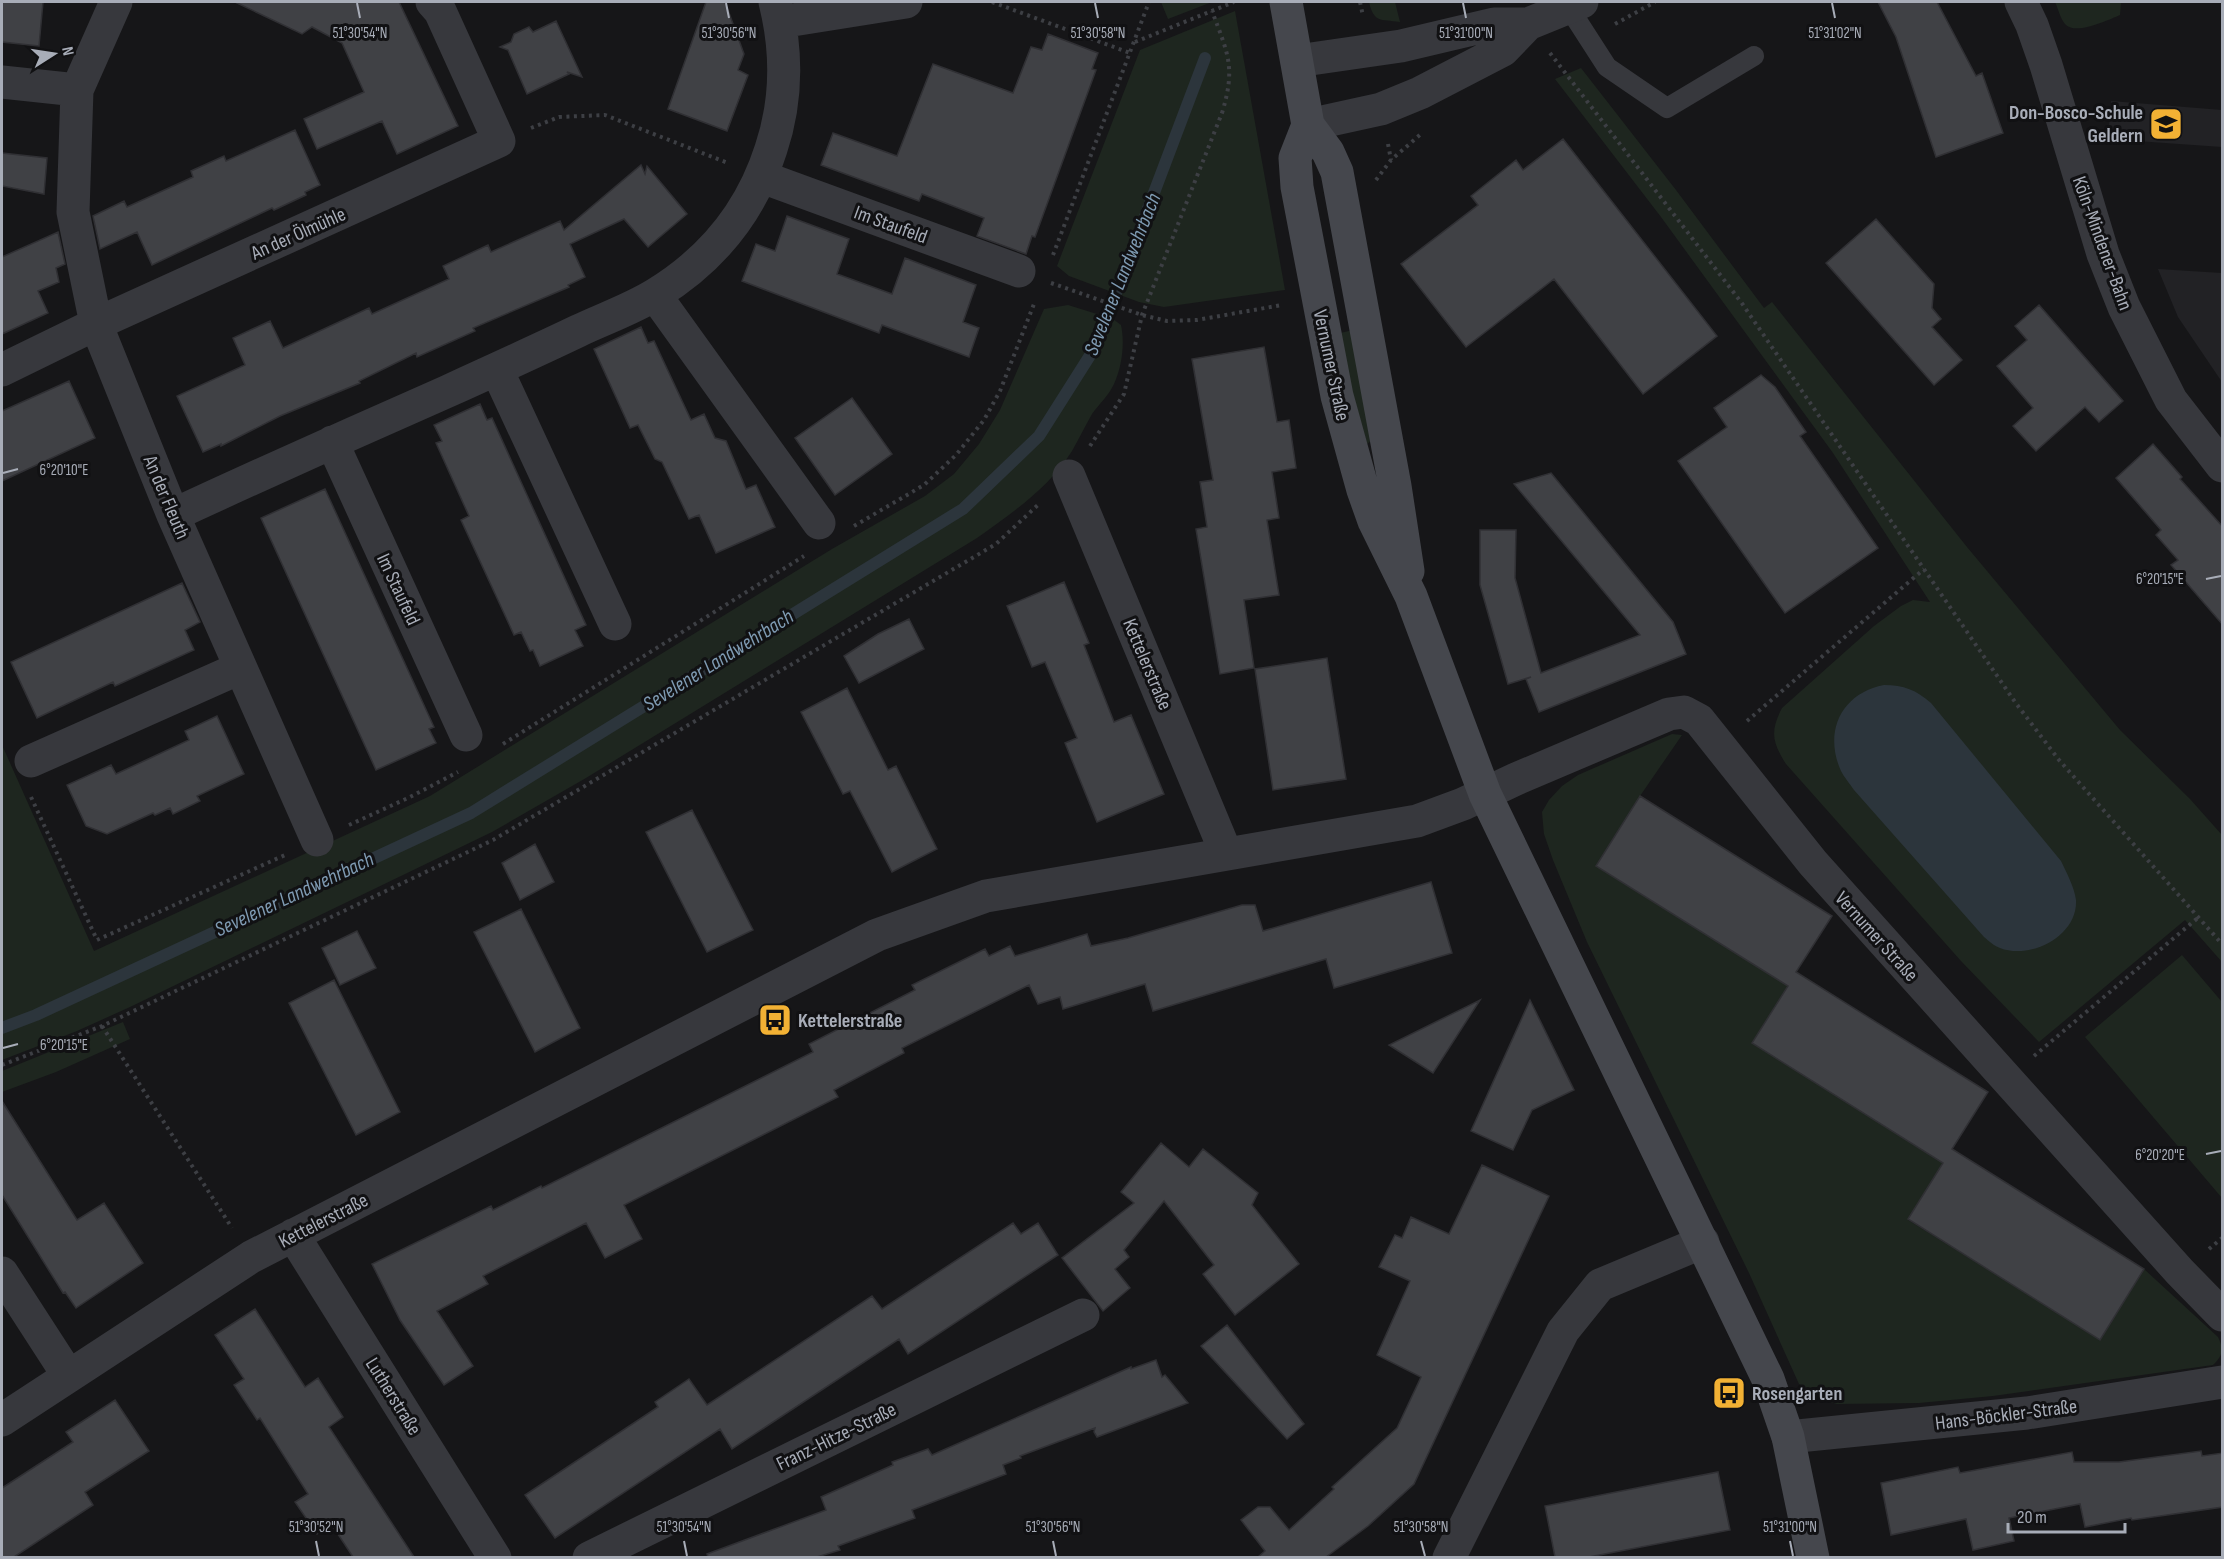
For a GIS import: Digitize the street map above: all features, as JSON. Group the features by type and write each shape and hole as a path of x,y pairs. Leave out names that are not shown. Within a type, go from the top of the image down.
{"street":[{"name":"An der Fleuth","path":"116,2 77,90 73,212 96,324 173,514 317,840"},
{"path":"432,2 440,11 500,141"},
{"path":"173,514 497,370 655,294 690,269 720,241 745,210 762,177 778,127 784,90 783,53 777,12 906,2"},
{"path":"1286,2 1308,125 1381,109 1419,93 1503,50 1528,24"},
{"name":"Köln-Mindener-Bahn","path":"2021,2 2046,65 2103,254 2124,307 2171,400 2223,466"},
{"path":"1297,61 1401,46 1494,24 1528,24 1575,5"},
{"path":"2,82 77,90"},
{"name":"Vernumer Straße","path":"1308,125 1295,159 1297,187 1337,396 1363,490 1374,521 1411,596 1485,794 1768,1379 1788,1437 1813,1557"},
{"name":"An der Ölmühle","path":"96,324 500,141"},
{"name":"Im Staufeld","path":"762,177 1032,276"},
{"path":"655,294 826,534"},
{"path":"2,370 96,324"},
{"path":"497,370 615,624"},
{"name":"Im Staufeld","path":"332,442 466,735"},
{"name":"Kettelerstraße","path":"1070,476 1226,853"},
{"path":"29,775 240,668"},
{"name":"Vernumer Straße","path":"1485,794 1516,778 1669,714 1684,712 1699,720 1813,863 2180,1272 2223,1315"},
{"name":"Kettelerstraße","path":"2,1420 251,1257 877,935 986,896 1417,821 1485,794"},
{"name":"Lutherstraße","path":"293,1235 495,1557"},
{"path":"1449,1557 1563,1331 1570,1322 1600,1285 1703,1242"},
{"path":"2,1273 68,1375"},
{"name":"Franz-Hitze-Straße","path":"589,1557 1083,1315"},
{"name":"Hans-Böckler-Straße","path":"1788,1437 2027,1413 2223,1382"}],"lane":[{"path":"1575,5 1607,67 1667,108 1754,56"}],"path":[{"path":"992,2 1130,53"},
{"path":"1052,258 1149,2"},
{"path":"1134,42 1234,2"},
{"path":"1360,2 1363,18"},
{"path":"2,1065 102,1026 493,840 996,544 1070,476 1124,394 1142,315 1229,90 1231,69 1227,51 1212,11"},
{"path":"1528,24 1741,302 2015,702 2053,751 2223,944"},
{"path":"500,141 559,117 605,115 762,177"},
{"path":"1373,184 1391,160"},
{"path":"1032,276 1142,315 1167,321 1197,320 1286,305"},
{"path":"497,747 826,534 924,485 956,455 984,420 1000,391 1036,301"},
{"path":"1720,745 1924,569"},
{"path":"29,775 97,940 408,798 461,770"},
{"path":"2006,1080 2200,916"},
{"path":"102,1026 251,1257"}],"shaded area":[{"path":"1161,2 1212,2 1168,19"},
{"path":"1369,2 1395,2 1400,22 1379,19 1373,14"},
{"path":"2055,2 2121,2 2120,15 2084,28 2070,27 2063,22"},
{"path":"1235,11 1285,290 1164,307 1139,302 1069,276 1057,266 1140,50"},
{"path":"1581,68 1764,308 1772,302 1967,547 2120,730 2190,799 2222,835 2222,962 2185,920 2039,1042 1961,961 1786,764 1775,743 1774,736 1782,708 1874,626 1901,606 1913,600 1930,602 1833,453 1661,217 1555,79"},
{"name":"Don-Bosco-Schule Geldern","path":"2111,101 2222,110 2222,147 2108,139"},
{"path":"2158,269 2222,273 2222,382 2178,317"},
{"path":"1068,305 1113,319 1121,325 1123,347 1117,377 1092,414 1072,451 1052,477 1029,499 977,538 586,778 492,832 130,1007 77,1031 2,1060 2,745 94,951 430,796 832,549 925,496 954,474 979,444 1000,410 1044,309"},
{"path":"1353,330 1371,441 1367,444 1336,334"},
{"path":"1884,685 1909,689 1931,703 2061,861 2075,895 2075,913 2061,934 2050,942 2038,948 2012,951 1990,942 1844,776 1836,756 1834,742 1840,716 1857,696 1869,689"},
{"path":"1672,734 1682,735 1640,796 1597,866 1788,986 1752,1043 1943,1163 1908,1220 2100,1339 2144,1269 2218,1337 2222,1352 2213,1365 1993,1396 1919,1403 1837,1404 1817,1398 1799,1384 1749,1273 1587,942 1544,834 1542,812 1562,786 1578,775"},
{"path":"2182,955 2222,1002 2222,1198 2085,1037"},
{"path":"123,1022 130,1039 56,1072 2,1092 2,1071"}],"building":[{"path":"2,2 43,2 39,46 2,42"},
{"path":"235,2 399,2 458,126 397,154 382,121 317,149 304,119 364,92 342,43 312,27 302,34"},
{"path":"706,2 725,2 744,54 738,70 748,75 727,131 668,109"},
{"path":"1878,2 1937,2 1976,76 1982,73 2003,133 1936,157 1896,37"},
{"path":"556,21 582,77 567,72 569,74 527,94 508,50 500,47 511,42 514,34 529,27 533,32"},
{"path":"1048,34 1098,53 1092,69 1096,70 1035,237 1032,236 1026,254 977,236 984,218 922,194 919,201 821,165 833,133 897,156 933,64 1013,93 1031,47 1042,50"},
{"path":"295,130 320,185 305,192 306,195 274,210 272,208 152,265 137,232 100,249 93,216 124,201 127,207 193,177 191,171 224,156 226,161"},
{"path":"1563,139 1717,336 1643,394 1554,279 1466,347 1401,264 1478,205 1471,196 1516,160 1523,170"},
{"path":"2,153 47,158 44,194 2,186"},
{"path":"641,165 645,174 647,166 687,214 648,247 624,219 570,244 585,277 568,285 569,287 473,328 475,331 417,357 416,353 359,381 360,383 280,416 221,446 221,444 203,452 177,396 245,365 233,338 270,321 283,348 369,308 372,314 449,279 443,266 488,245 491,252 560,221 564,230"},
{"path":"787,216 849,239 837,274 892,294 905,258 976,285 963,322 979,328 969,357 882,325 879,333 742,281 756,244 775,251"},
{"path":"1876,219 1934,284 1932,308 1941,319 1932,327 1962,360 1934,385 1826,263"},
{"path":"58,232 65,264 56,268 59,282 38,291 48,313 2,334 2,257"},
{"path":"2039,305 2123,401 2099,422 2085,407 2036,451 2013,426 2033,408 1997,366 2027,340 2015,326"},
{"path":"641,327 648,343 654,341 691,420 704,414 715,438 726,441 746,489 756,485 775,527 716,553 699,515 689,519 662,462 655,459 638,425 630,428 594,349"},
{"path":"1264,347 1277,422 1289,420 1296,468 1272,472 1279,518 1267,520 1279,595 1244,600 1254,668 1220,674 1196,529 1207,527 1200,482 1213,480 1192,359"},
{"path":"1761,375 1775,387 1806,432 1800,436 1878,548 1785,613 1678,461 1727,427 1714,408"},
{"path":"69,381 95,438 2,481 2,411"},
{"path":"852,398 892,454 835,495 795,438"},
{"path":"480,404 487,420 492,418 586,625 575,630 583,646 540,666 521,632 514,635 461,520 469,516 436,443 442,441 434,425"},
{"path":"2153,444 2182,477 2180,479 2223,527 2223,625 2171,565 2178,560 2156,535 2161,530 2116,478"},
{"path":"1551,473 1673,622 1686,654 1539,712 1526,679 1531,677 1508,684 1480,585 1480,530 1516,530 1515,578 1541,673 1640,635 1514,484"},
{"path":"325,489 434,727 429,729 436,743 376,770 261,518"},
{"path":"1064,582 1089,643 1084,645 1114,722 1131,715 1164,794 1097,822 1065,743 1077,738 1045,662 1032,667 1007,606"},
{"path":"182,583 200,622 185,630 194,650 115,686 113,682 37,718 11,662"},
{"path":"909,619 924,649 859,683 844,656 878,634"},
{"path":"1327,658 1346,779 1273,790 1255,669"},
{"path":"847,688 888,770 896,766 937,849 892,872 850,791 843,794 801,712"},
{"path":"217,716 244,774 197,796 200,801 173,814 170,808 155,815 153,813 107,834 86,826 67,785 111,765 116,774 189,740 185,731"},
{"path":"1640,796 1832,916 1796,972 1988,1092 1952,1149 2144,1269 2100,1340 1908,1219 1943,1163 1752,1043 1788,986 1596,866"},
{"path":"692,810 753,930 707,952 646,832"},
{"path":"535,844 554,882 520,900 502,863"},
{"path":"1431,882 1452,953 1334,988 1326,959 1153,1011 1145,984 1063,1009 1060,997 1038,1004 1029,985 902,1048 904,1053 834,1090 838,1097 624,1205 642,1239 605,1258 586,1223 483,1276 488,1284 437,1311 473,1366 444,1385 400,1320 372,1264 491,1206 493,1210 541,1186 542,1188 813,1052 809,1044 915,990 912,985 985,949 989,956 1010,946 1015,956 1087,934 1091,946 1128,938 1242,905 1255,905 1263,931"},
{"path":"521,909 580,1028 535,1052 474,932"},
{"path":"357,931 376,968 340,985 322,948"},
{"path":"334,980 400,1112 356,1135 289,1003"},
{"path":"1480,1000 1433,1073 1389,1045"},
{"path":"1530,1000 1574,1090 1532,1110 1513,1150 1471,1131"},
{"path":"2,1101 77,1220 104,1203 143,1263 76,1308 65,1292 63,1293 2,1195"},
{"path":"1161,1143 1189,1167 1203,1149 1258,1193 1252,1205 1299,1264 1235,1315 1203,1274 1214,1265 1164,1201 1124,1250 1129,1257 1115,1269 1130,1288 1103,1311 1062,1258 1134,1203 1121,1192"},
{"path":"1482,1165 1549,1196 1414,1484 1368,1526 1326,1557 1258,1557 1265,1551 1241,1520 1258,1507 1270,1507 1289,1530 1397,1428 1421,1377 1377,1355 1410,1281 1379,1267 1395,1235 1402,1238 1411,1217 1449,1234"},
{"path":"1013,1223 1021,1234 1038,1223 1058,1255 908,1354 899,1339 732,1449 720,1429 555,1538 525,1495 658,1407 655,1402 689,1379 707,1405 872,1296 882,1309"},
{"path":"255,1309 305,1387 318,1378 343,1417 329,1427 414,1557 353,1557 332,1525 317,1534 295,1502 308,1494 260,1418 257,1420 234,1385 244,1379 215,1335"},
{"path":"1227,1325 1304,1424 1287,1439 1201,1346"},
{"path":"1156,1360 1162,1377 1165,1375 1188,1403 1097,1437 1094,1432 1095,1428 1020,1456 1021,1458 1003,1465 1006,1474 912,1510 915,1518 838,1546 840,1550 817,1557 708,1557 707,1554 826,1510 821,1497 893,1465 892,1462 928,1449 932,1455 1131,1367 1131,1369"},
{"path":"115,1400 149,1451 85,1492 93,1505 14,1557 2,1557 2,1488 73,1442 66,1432"},
{"path":"2201,1451 2202,1456 2223,1453 2223,1507 2132,1520 2131,1518 2085,1527 2080,1504 2009,1518 2014,1541 1973,1550 1966,1519 1891,1535 1881,1483 1958,1467 1960,1473 2072,1452 2074,1462 2119,1462"},
{"path":"1718,1472 1730,1530 1589,1557 1555,1557 1545,1506"}],"waterway":[{"name":"Sevelener Landwehrbach","path":"2,1028 36,1015 471,813 963,509 1039,436 1096,346 1205,58"}],"place":[{"name":"Don-Bosco-Schule Geldern","path":"2166,124"},
{"name":"Kettelerstraße","path":"775,1020"},
{"name":"Rosengarten","path":"1729,1393"}]}
